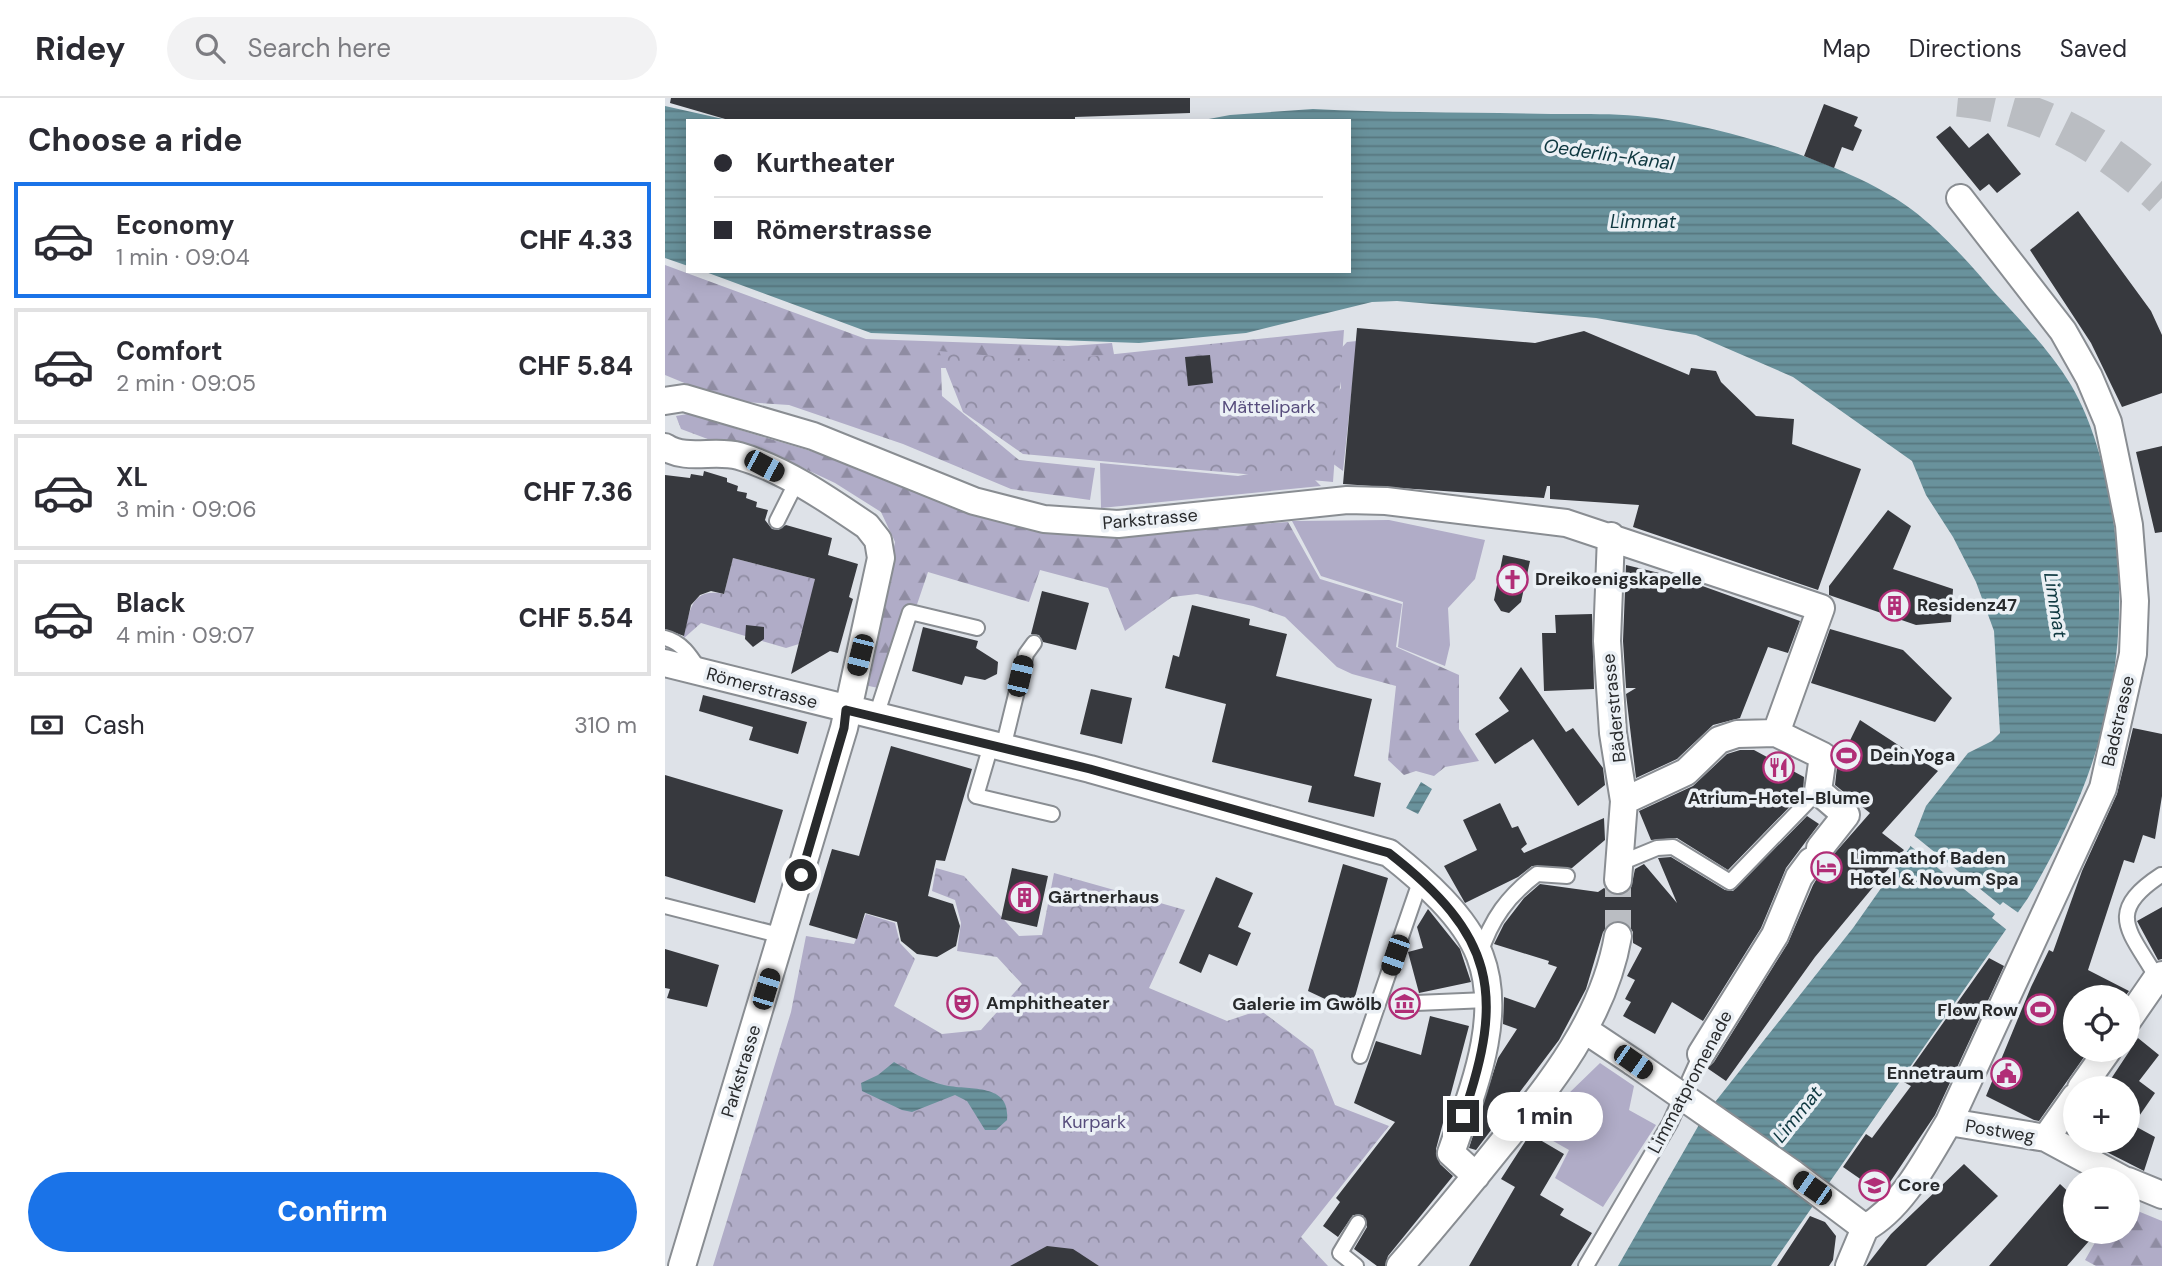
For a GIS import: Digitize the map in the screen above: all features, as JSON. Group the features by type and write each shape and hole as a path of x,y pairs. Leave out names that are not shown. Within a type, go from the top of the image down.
{"street":[{"name":"Badstrasse","path":"1865,1228 1880,1219 1919,1170 1949,1122 2103,788 2133,654 2135,601 2129,525 2108,422 2089,376 2063,331 1960,198"},
{"name":"Parkstrasse","path":"666,399 684,398 813,436 974,501 1056,521 1118,524 1347,500 1386,501 1566,523 1611,536 1821,608 1776,733"},
{"name":"Parkstrasse","path":"665,447 679,453 716,451 736,455 796,483 867,526 881,549 878,582 855,712 844,728 682,1266"},
{"name":"Bäderstrasse","path":"1611,536 1607,641 1613,733 1624,801 1618,872"},
{"name":"Römerstrasse","path":"665,663 997,746 1389,853 1447,905 1480,955 1487,1000 1484,1046 1451,1153 1476,1176"},
{"path":"1624,801 1686,772 1719,740 1737,734 1776,733 1823,756 1818,791"},
{"name":"Limmatpromenade","path":"1701,1054 1775,935 1799,877 1846,815 1818,791"},
{"path":"1400,1266 1555,1079 1584,1030 1615,957 1618,936"},
{"path":"2140,1003 2159,976"},
{"path":"1584,1030 1832,1202 1865,1228 1858,1251 1849,1266"},
{"path":"2046,1138 2063,1114"},
{"name":"Postweg","path":"1949,1122 2046,1138 2101,1167"},
{"name":"Postweg","path":"2140,1186 2162,1195"}],"lane":[{"path":"777,521 796,483"},
{"path":"1306,505 1329,517"},
{"path":"855,712 878,710 910,612 977,628"},
{"path":"665,638 674,640 688,653 701,672"},
{"path":"1034,643 1026,654 997,746 976,796 1052,814"},
{"path":"1618,872 1657,848 1673,847 1730,882 1818,791"},
{"path":"1480,955 1487,929 1512,893 1538,874 1567,876"},
{"path":"2159,976 2134,945 2126,922 2129,906 2143,886 2161,875"},
{"path":"1360,1056 1421,879"},
{"path":"665,906 783,936"},
{"path":"1416,1003 1487,1000"},
{"name":"Limmatpromenade","path":"1585,1266 1670,1123 1701,1054"},
{"path":"1356,1266 1340,1253 1358,1223"}],"green space":[{"path":"665,265 866,339 1068,346 1112,343 1115,360 1029,367 941,368 942,396 1019,460 1095,468 1090,500 1011,489 903,444 789,405 728,401 665,375"},
{"name":"Mättelipark","path":"1344,330 1333,482 1023,454 963,412 939,351 1049,361"},
{"path":"1357,341 1343,471 1328,460 1337,394 1341,388 1336,354 1347,342"},
{"path":"693,413 740,430 1096,536 1288,522 1320,579 1402,604 1396,647 1459,675 1459,729 1479,761 1445,767 1434,776 1416,771 1404,775 1388,760 1396,686 1337,667 1285,617 1253,606 1197,594 1172,597 1125,631 1108,588 1040,570 1029,602 928,572 888,690 864,685 895,542 881,512 835,483 759,447 713,441 681,429 676,416"},
{"path":"1100,463 1238,476 1265,471 1310,475 1321,486 1101,508"},
{"path":"1389,520 1485,540 1475,579 1448,608 1450,645 1445,666 1398,647 1403,602 1321,576 1292,521"},
{"path":"733,558 815,579 805,632 801,632 799,644 786,648 701,623 683,639 690,611 697,598 704,594 724,594"},
{"name":"Kurpark","path":"936,868 964,876 1019,936 1042,935 1054,873 1185,910 1149,988 1227,1021 1260,1010 1313,1050 1335,1105 1389,1126 1301,1237 1328,1266 713,1266 791,1012 806,936 854,944 866,914 895,923 900,943 915,959 894,1006 942,1034 981,1030 1022,984 997,957 957,951 961,923 955,900 932,891"},
{"path":"1600,1063 1634,1086 1629,1110 1656,1125 1603,1207 1555,1178 1569,1150 1532,1129"},
{"path":"2140,1212 2162,1221 2162,1266 2096,1266 2085,1260 2094,1244 2140,1244"}],"water":[{"path":"665,106 723,119 686,119 686,265 665,258"},
{"name":"Limmat","path":"1313,109 1643,116 1686,123 1789,151 1856,177 1923,218 1945,238 2045,349 2063,372 2079,400 2098,449 2107,484 2118,570 2119,621 2115,669 2093,762 2075,807 2028,898 1771,1266 1618,1266 1704,1116 1853,928 1910,847 1926,806 1968,753 1992,741 2000,733 1994,631 1976,582 1953,537 1926,495 1912,461 1793,377 1696,335 1596,318 1397,301 1372,302 1246,333 1139,343 871,333 708,273 1351,273 1351,119 1209,119"},
{"path":"1421,782 1432,789 1418,814 1406,808"},
{"path":"894,1062 937,1083 986,1090 995,1094 1002,1099 1007,1120 996,1130 985,1130 967,1101 955,1095 912,1112 862,1091 861,1083 878,1075"}],"pier":[{"path":"1911,833 2000,905 2003,902 2020,914 2007,930 1992,918 1995,914 1908,844"}],"building":[{"path":"671,98 1190,98 1190,113 1075,119 725,119 670,103"},
{"path":"1824,104 1858,117 1854,126 1862,130 1853,151 1842,147 1834,168 1804,156"},
{"path":"1950,126 1969,148 1988,133 2021,174 1997,193 1989,184 1980,191 1936,137"},
{"path":"2078,211 2151,311 2162,335 2162,393 2122,407 2091,343 2030,250"},
{"path":"1357,328 1535,343 1584,331 1689,375 1691,368 1716,371 1721,382 1756,416 1794,419 1792,444 1861,469 1818,590 1633,527 1639,505 1550,499 1550,486 1547,486 1544,498 1343,484"},
{"path":"1210,355 1213,383 1188,386 1185,357"},
{"path":"2162,446 2162,532 2155,533 2136,452"},
{"path":"704,471 727,478 727,482 738,486 737,491 747,493 746,498 757,502 756,507 768,510 765,520 772,529 778,530 786,525 832,538 828,555 858,564 849,597 853,599 838,653 830,651 791,674 815,579 733,558 724,594 711,591 700,595 691,605 684,636 665,629 665,475 690,478 691,474 703,476"},
{"path":"1888,510 1911,526 1893,569 1953,589 1951,622 1916,625 1829,595 1829,586"},
{"name":"Dreikoenigskapelle","path":"1503,555 1530,561 1521,602 1509,613 1501,611 1494,600"},
{"path":"1626,565 1680,578 1800,621 1788,653 1768,647 1740,718 1713,725 1677,759 1636,778 1626,694 1636,688 1626,688 1623,641"},
{"path":"1042,591 1089,603 1076,650 1043,642 1039,635 1031,634"},
{"path":"1192,605 1250,619 1249,625 1287,634 1276,676 1372,699 1354,776 1381,783 1374,817 1308,802 1312,786 1212,762 1226,704 1165,688 1173,655 1179,657"},
{"path":"1592,614 1594,689 1544,691 1542,633 1556,633 1555,615"},
{"path":"746,625 764,627 764,639 753,647 745,639"},
{"path":"923,627 978,641 976,648 998,662 997,674 985,680 965,676 962,685 912,671"},
{"path":"1830,629 1903,650 1952,698 1935,722 1811,683"},
{"path":"1521,667 1566,732 1573,728 1603,768 1605,785 1578,806 1533,739 1495,764 1475,734 1509,711 1499,698"},
{"path":"1091,689 1132,698 1122,744 1080,734"},
{"path":"703,695 807,722 798,754 749,740 753,727 699,711"},
{"path":"1860,720 1938,771 1882,833 1904,850 1815,957 1726,1081 1707,1068 1714,1062 1788,943 1813,885 1827,862 1870,813 1835,785 1837,767"},
{"path":"2133,728 2162,734 2162,796 2155,839 2143,835 2134,863 2124,860 2088,970 2117,985 2063,985 2063,1062 2081,1062 2071,1076 2063,1076 2063,1087 2039,1121 2034,1120 1986,1096 2031,987 2049,950 2053,952 2082,871 2117,794"},
{"path":"891,746 972,769 945,861 936,860 928,896 953,904 960,926 956,946 937,957 917,954 901,941 897,922 865,913 857,939 809,925 832,849 859,856"},
{"path":"1754,750 1804,777 1803,793 1728,870 1677,838 1651,840 1639,811 1693,786 1727,754"},
{"path":"665,775 783,810 755,903 665,876"},
{"path":"1500,803 1512,828 1518,826 1527,844 1521,849 1524,853 1604,818 1605,840 1572,868 1532,866 1518,877 1465,903 1444,866 1477,850 1463,820"},
{"path":"1807,816 1819,824 1786,868 1761,928 1703,1021 1672,1002 1655,1034 1623,1016 1631,1002 1625,999 1635,980 1627,976 1642,948 1633,943 1633,932 1628,924 1613,921 1603,932 1586,989 1559,1040 1476,1150 1469,1148 1498,1058 1517,1029 1503,1024 1504,997 1535,1008 1557,967 1548,964 1549,961 1494,944 1504,924 1524,898 1540,884 1598,892 1604,888 1616,896 1624,894 1631,888 1635,869 1644,864 1677,903 1658,858 1671,857 1725,890 1733,891"},
{"path":"1343,864 1388,878 1353,1004 1325,999 1308,991"},
{"name":"Gärtnerhaus","path":"1012,868 1048,876 1037,927 1001,919"},
{"path":"1216,877 1253,893 1238,927 1251,933 1237,966 1209,954 1201,973 1179,963"},
{"path":"2162,907 2162,959 2158,960 2137,921"},
{"path":"1428,909 1460,949 1471,982 1419,993 1408,952 1423,948 1417,927"},
{"path":"665,949 719,965 707,1007 667,998 670,989 665,988"},
{"path":"1989,958 2004,966 1935,1115 1882,1194 1843,1167 1866,1134 1872,1138 1911,1086 1902,1081"},
{"path":"1430,1016 1469,1026 1436,1149 1440,1164 1453,1176 1388,1256 1385,1266 1377,1266 1354,1249 1367,1227 1363,1215 1353,1215 1338,1237 1323,1226 1340,1202 1336,1198 1395,1122 1354,1103 1376,1041 1421,1055"},
{"path":"2140,1040 2159,1055 2140,1080 2140,1076 2113,1076 2122,1062 2140,1062"},
{"path":"2140,1082 2155,1093 2140,1115"},
{"path":"2140,1129 2155,1137 2144,1171 2109,1153 2140,1153"},
{"path":"1530,1134 1564,1154 1540,1195 1564,1209 1560,1215 1592,1233 1571,1266 1469,1266 1515,1187 1501,1179"},
{"path":"1964,1164 1998,1196 1926,1266 1866,1266 1891,1234"},
{"path":"2060,1184 2063,1187 2063,1244 2086,1244 2067,1266 1989,1266"},
{"path":"1810,1216 1825,1222 1836,1236 1833,1260 1829,1266 1777,1266"},
{"path":"1047,1246 1073,1249 1099,1266 1010,1266"}],"tunnel":[{"path":"1958,98 2015,109 2068,131 2117,161 2162,198"},
{"path":"1618,880 1618,936"}],"place":[{"name":"Dreikoenigskapelle","path":"1512,579"},
{"name":"Residenz47","path":"1894,605"},
{"name":"Dein Yoga","path":"1847,755"},
{"name":"Atrium-Hotel-Blume","path":"1779,768"},
{"name":"Limmathof Baden Hotel & Novum Spa","path":"1827,868"},
{"name":"Gärtnerhaus","path":"1025,897"},
{"name":"Amphitheater","path":"963,1003"},
{"name":"Galerie im Gwölb","path":"1405,1004"},
{"name":"Flow Row","path":"2041,1010"},
{"name":"Ennetraum","path":"2007,1073"},
{"name":"Core","path":"1875,1185"}],"route":[{"path":"801,875 844,728 846,710 1090,769 1389,853 1447,905 1480,955 1487,989 1484,1046 1463,1116"}],"water label":[{"name":"Oederlin-Kanal","path":"1609,154"}]}
